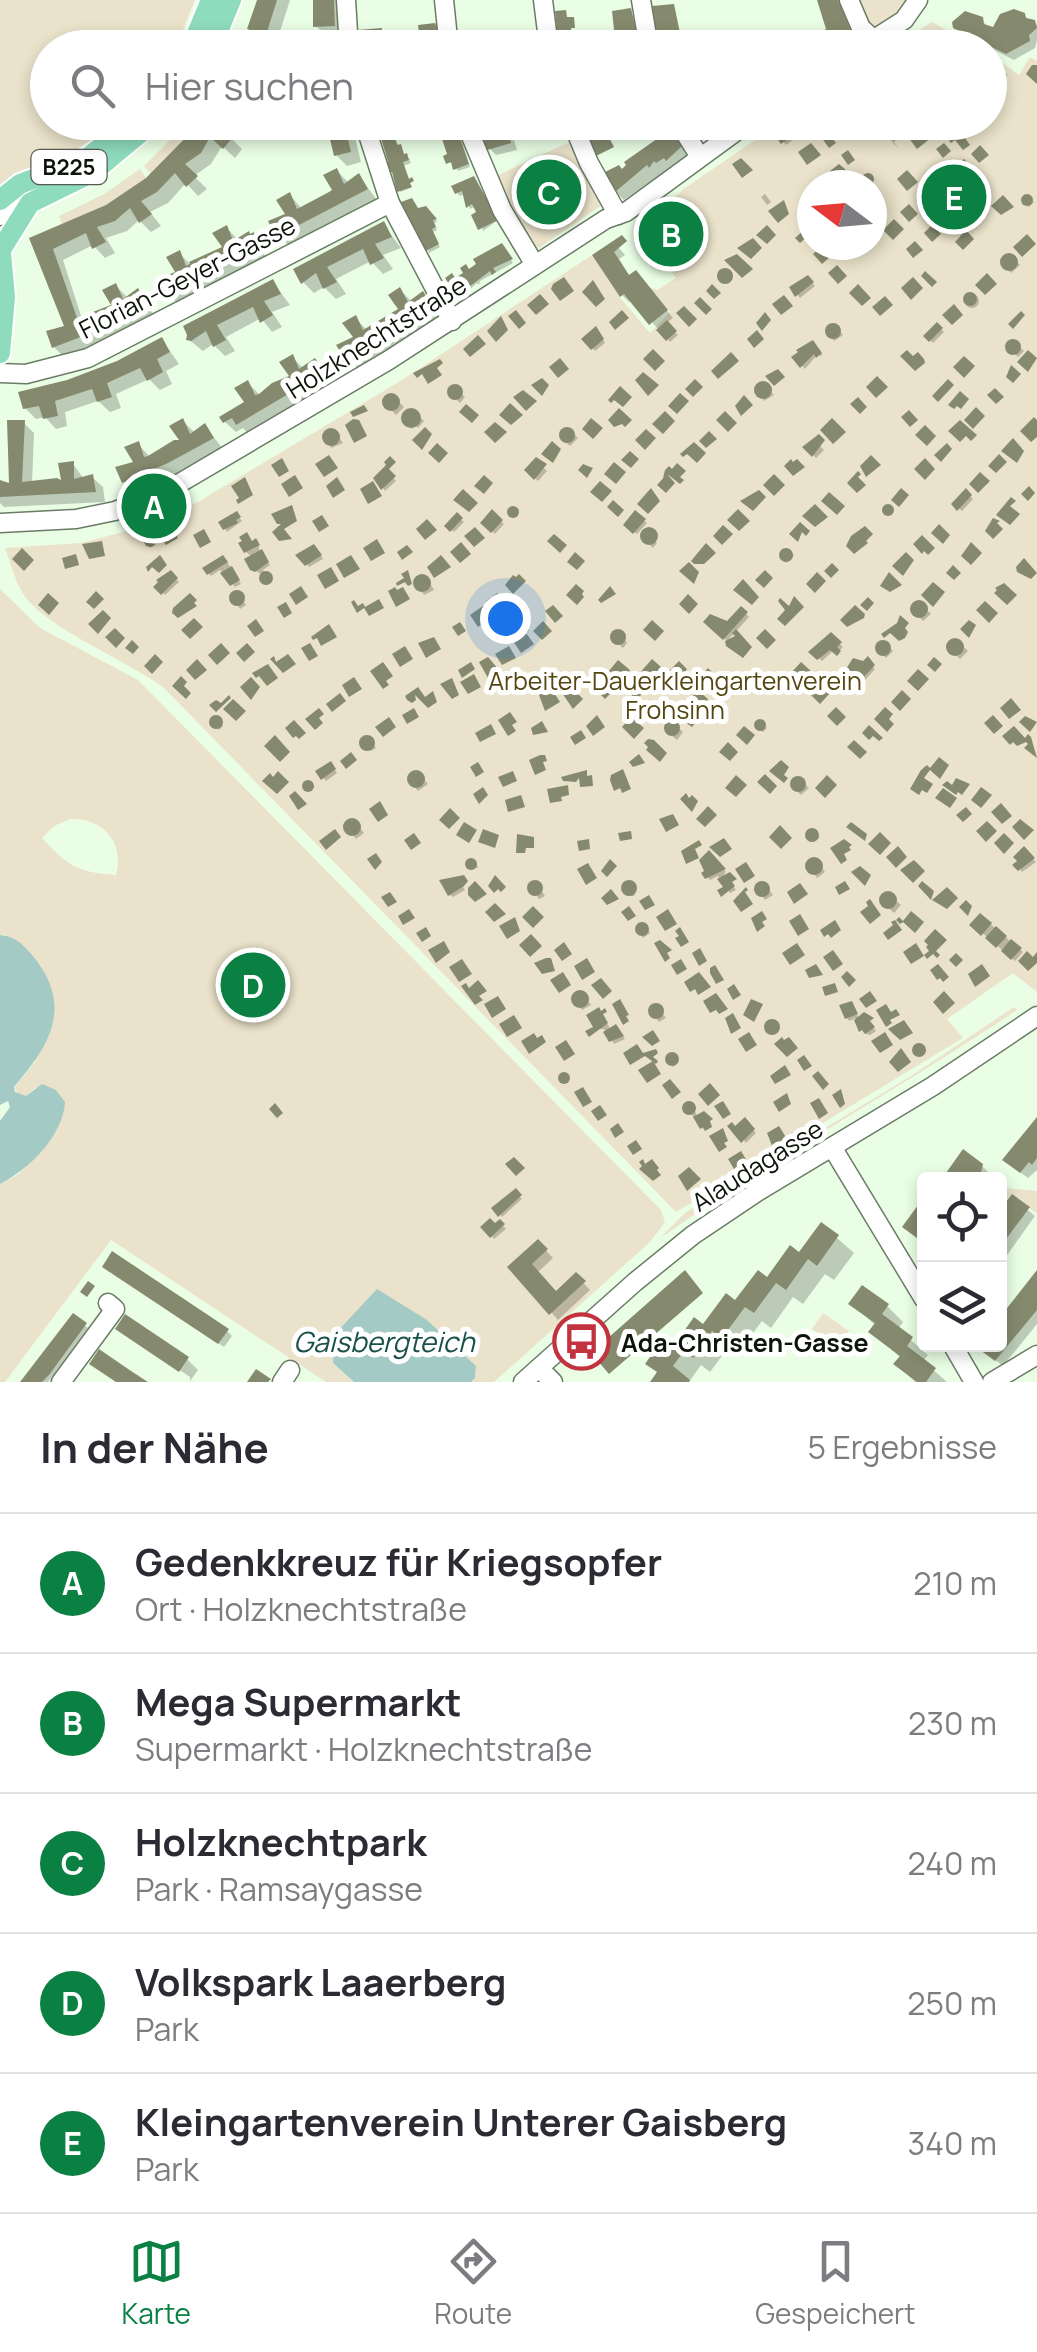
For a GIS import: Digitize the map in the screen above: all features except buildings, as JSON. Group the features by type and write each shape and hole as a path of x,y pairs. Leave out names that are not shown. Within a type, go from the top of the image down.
{"main road":[{"path":"198,30 211,0"},
{"path":"219,30 230,0"},
{"name":"B225","path":"0,200 20,184 86,159 110,140"},
{"name":"B225","path":"0,353 5,297 1,245 30,202 93,172 132,140"}],"street":[{"path":"346,0 348,30"},
{"path":"444,0 447,30"},
{"path":"542,0 546,30"},
{"path":"641,0 646,30"},
{"path":"849,0 862,30"},
{"path":"887,30 904,20 918,0"},
{"path":"370,140 390,203 452,321"},
{"path":"469,140 502,210 535,265"},
{"path":"579,140 618,215"},
{"path":"690,140 700,156"},
{"name":"Holzknechtstraße","path":"0,523 76,519 115,512 168,490 452,321 606,219 618,215 724,140"},
{"path":"0,216 30,202"},
{"name":"Florian-Geyer-Gasse","path":"0,373 26,374 88,358 390,203"},
{"name":"Alaudagasse","path":"524,1382 687,1239 934,1086 1037,1016"},
{"path":"832,1148 917,1288"},
{"path":"62,1382 115,1309 108,1303"},
{"path":"957,1352 974,1382"},
{"path":"992,1382 1037,1354"},
{"path":"539,1368 554,1382"}],"green space":[{"path":"0,0 195,0 183,30 30,30 30,140 90,140 0,186"},
{"path":"854,0 915,0 879,30 869,28"},
{"path":"932,22 946,30 920,30"},
{"name":"Arbeiter-Dauerkleingartenverein Frohsinn","path":"1030,57 1037,61 1037,992 1013,973 947,1019 963,1038 676,1212 163,687 37,610 19,587 5,548 81,543 150,525 198,502 402,380 592,255 650,333 670,312 649,287 657,290 676,278 671,271 707,245 673,199 755,140 1007,140 1007,66 1019,75"},
{"path":"170,140 184,140 151,174 144,166"},
{"path":"572,141 605,203 533,252 492,178"},
{"path":"140,169 146,178 106,205 63,226 59,216 104,194"},
{"path":"0,589 40,628 138,680 661,1210 665,1222 650,1242 494,1382 471,1382 476,1366 427,1320 333,1363 354,1382 326,1382 111,1240 5,1382 0,1382 0,1184 19,1174 51,1137 36,1087 26,1096 20,1096 14,1088 35,1062 5,935 0,935","holes":["70,819 82,820 109,834 117,852 116,875 75,866 42,838 54,826"]},
{"path":"1014,1007 1017,1010 659,1239 685,1213 911,1076"},
{"path":"1007,1188 1037,1191 1037,1214 1012,1194 1007,1200"},
{"path":"823,1313 849,1331 837,1347 812,1329"}],"water":[{"path":"0,935 18,941 32,955 45,973 55,1007 47,1040 14,1087 15,1092 26,1096 42,1084 56,1090 65,1102 58,1127 43,1150 0,1184 0,1121 10,1107 8,1101 0,1105"},
{"name":"Gaisbergteich","path":"377,1289 427,1320 476,1366 475,1378 471,1382 354,1382 333,1363 335,1334"}],"place":[{"name":"Holzknechtpark","path":"549,192"},
{"name":"Kleingartenverein Unterer Gaisberg","path":"954,197"},
{"name":"Mega Supermarkt","path":"671,234"},
{"name":"Gedenkkreuz für Kriegsopfer","path":"154,506"},
{"name":"Volkspark Laaerberg","path":"253,985"},
{"name":"Ada-Christen-Gasse","path":"582,1342"}]}
